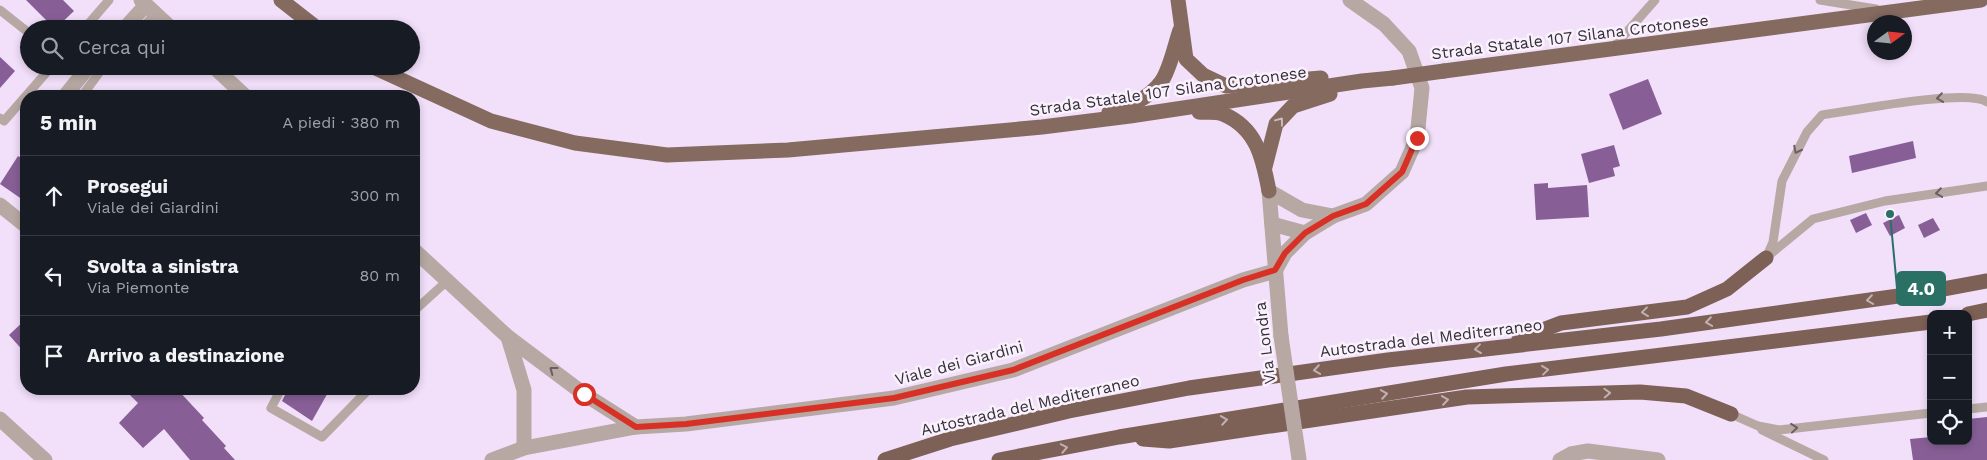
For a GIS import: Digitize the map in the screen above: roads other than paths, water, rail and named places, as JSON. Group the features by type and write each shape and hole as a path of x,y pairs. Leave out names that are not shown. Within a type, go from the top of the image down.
{"highway":[{"path":"281,0 307,20"},
{"path":"1178,0 1186,59 1202,75 1226,86 1341,76 1362,81"},
{"name":"Strada Statale 107 Silana Crotonese","path":"391,75 491,121 575,143 667,155 788,150 1042,128 1362,81 1611,50 1981,0"},
{"path":"1042,128 1118,110 1145,97 1162,81 1181,26"},
{"path":"1265,166 1276,124 1292,106 1320,96 1392,78"},
{"path":"1130,116 1199,112 1221,113 1238,123 1255,139 1265,166 1269,191"},
{"path":"1500,346 1560,323 1687,307 1727,289 1766,258"},
{"name":"Autostrada del Mediterraneo","path":"885,460 950,439 1069,411 1189,388 1500,346 1661,329 1927,292 1987,281"},
{"path":"1972,313 1987,310"},
{"path":"999,460 1119,437 1506,374 1927,322"},
{"path":"1119,437 1169,441 1476,397 1640,392 1686,396 1730,414"}],"street":[{"path":"1275,270 1285,253 1305,233 1333,216 1366,204 1402,172 1417,138 1421,114 1422,88 1409,51 1384,24 1350,0"},
{"path":"133,20 147,6 162,20"},
{"path":"70,90 82,75"},
{"path":"223,75 239,90"},
{"path":"1269,191 1302,210 1333,216"},
{"name":"Via Londra","path":"1269,191 1281,336 1299,460"},
{"path":"0,205 20,221"},
{"path":"1272,224 1302,210"},
{"path":"1272,224 1305,233"},
{"path":"420,255 508,336 584,394 636,427"},
{"name":"Viale dei Giardini","path":"492,460 524,448 636,427 686,424 894,398 1004,372 1243,280 1275,270"},
{"path":"508,336 524,390 524,448"},
{"path":"0,419 45,460"},
{"path":"1560,460 1571,454 1588,451 1658,460"}],"lane":[{"path":"92,20 110,0"},
{"path":"1611,50 1655,0"},
{"path":"1820,0 1894,12"},
{"path":"143,20 147,6"},
{"path":"0,10 20,26"},
{"path":"31,90 44,75"},
{"path":"86,90 97,75"},
{"path":"1766,258 1773,242 1782,181 1807,132 1822,115 1952,96 1981,98 1987,102"},
{"path":"0,118 4,121 20,103"},
{"path":"1766,258 1813,219 1885,201 1987,186"},
{"path":"420,306 448,281"},
{"path":"278,395 271,408 322,437 363,395"},
{"path":"1972,409 1987,407"},
{"path":"1730,414 1758,426 1779,430 1927,413"},
{"path":"1730,414 1824,460"}],"place":[{"name":"4.0","path":"1890,214"}]}
